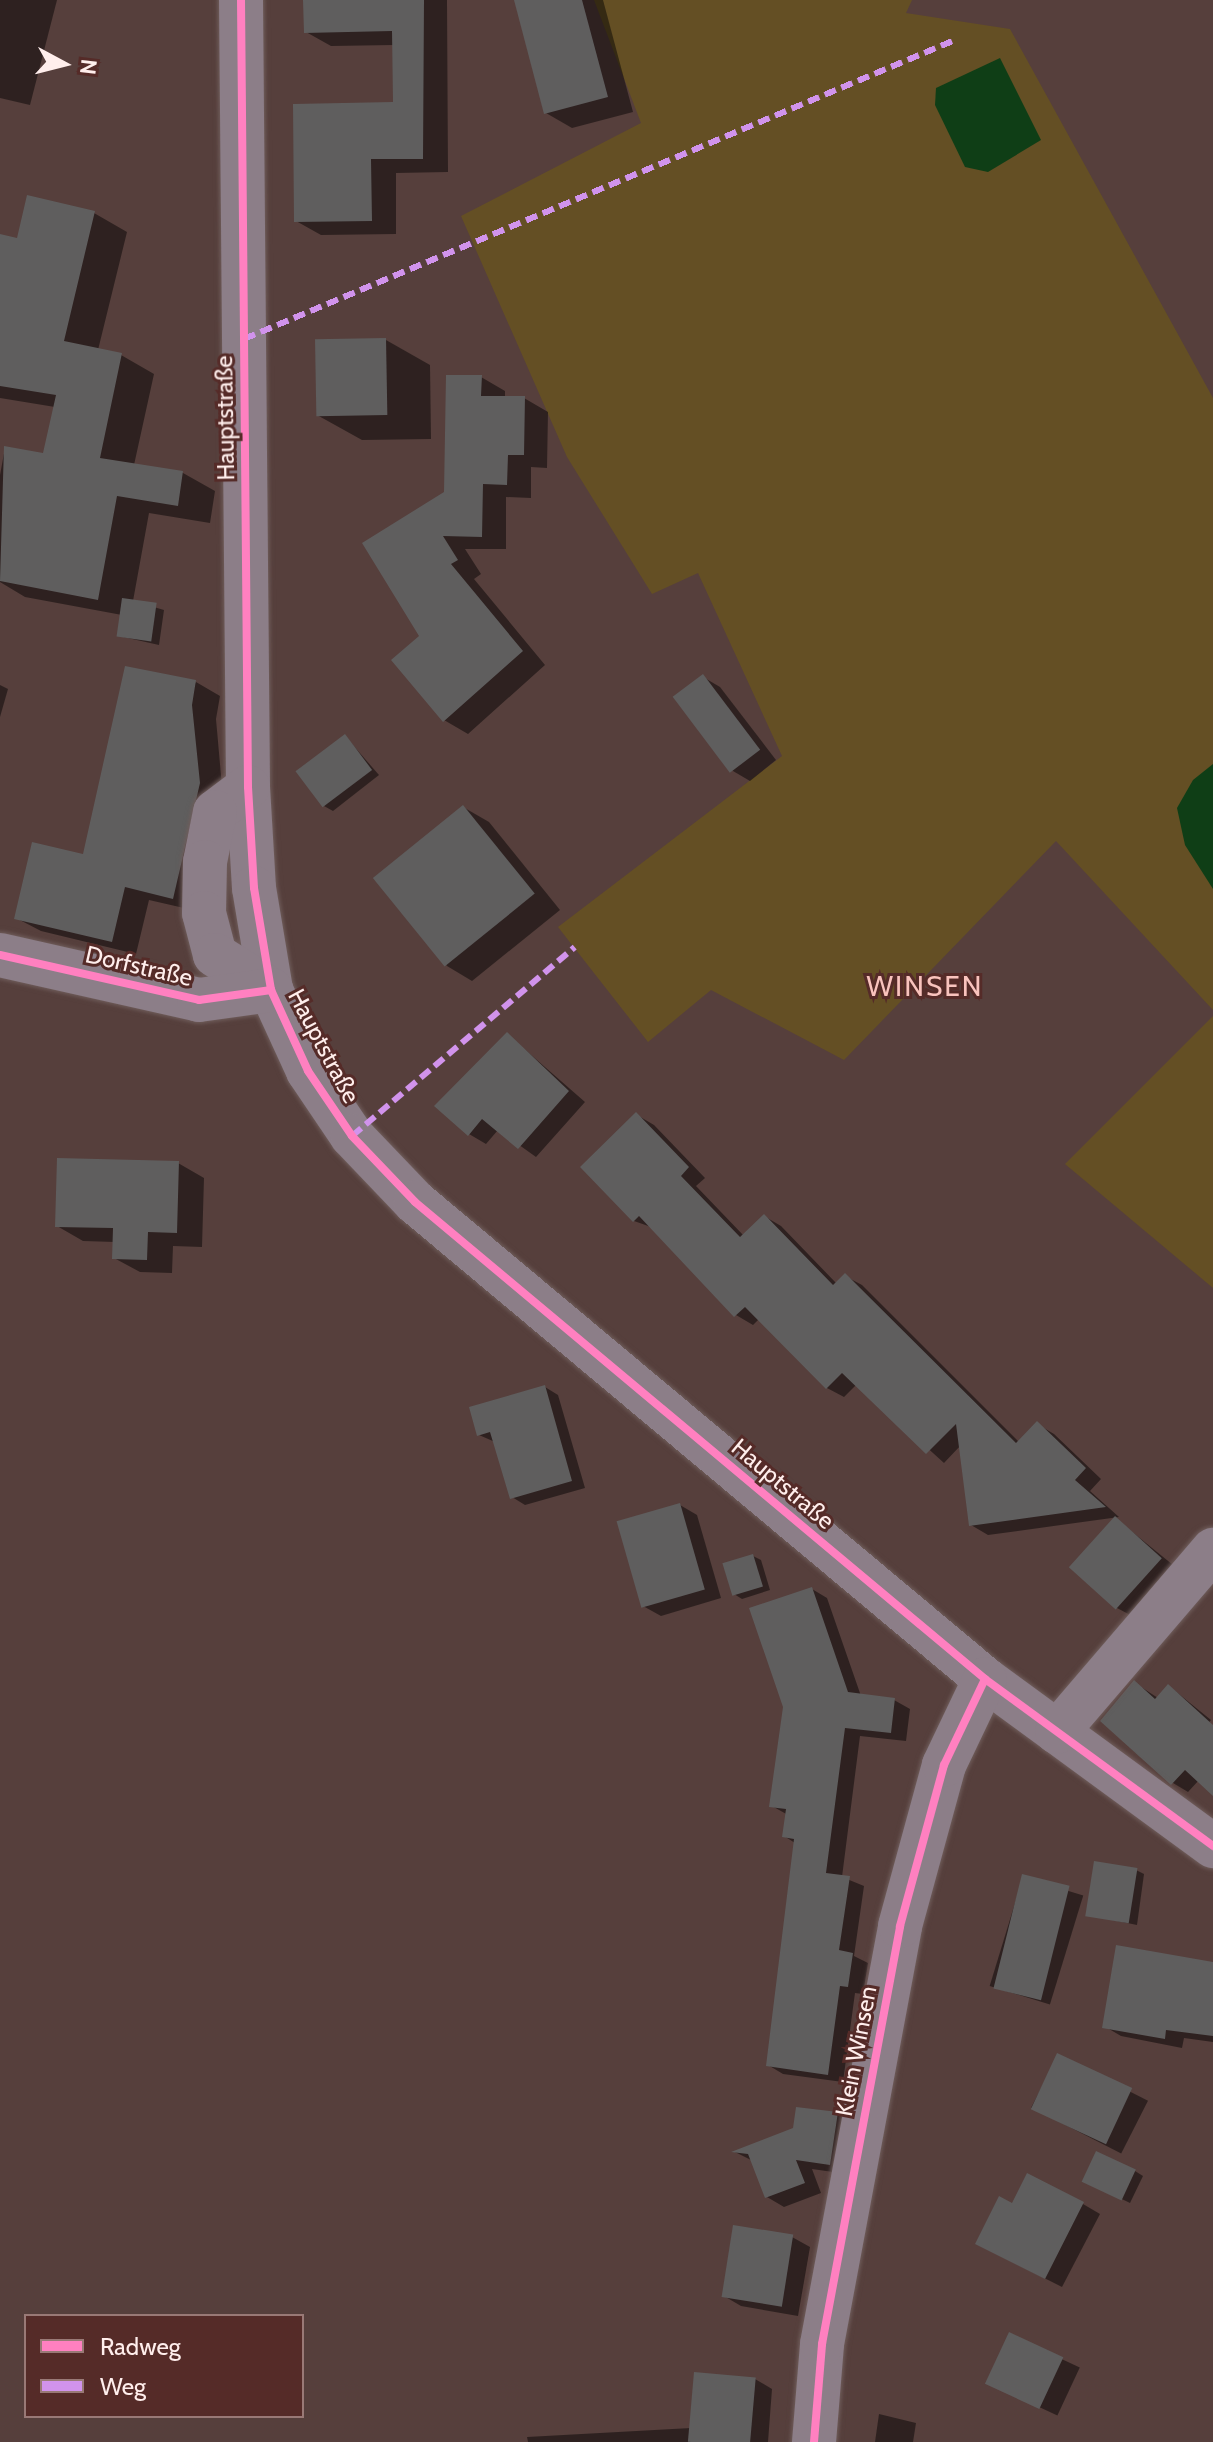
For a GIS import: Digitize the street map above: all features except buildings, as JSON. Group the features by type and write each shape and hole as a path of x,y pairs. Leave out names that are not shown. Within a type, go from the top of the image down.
{"street":[{"name":"Hauptstraße","path":"241,0 248,787 254,888 271,990 308,1071 352,1136 415,1202 985,1679 1213,1846"},
{"name":"Dorfstraße","path":"0,955 199,1000 271,990"},
{"path":"1057,1732 1213,1550"},
{"name":"Klein Winsen","path":"814,2442 822,2344 900,1926 944,1765 985,1679"}],"shaded area":[{"path":"594,0 912,0 906,13 1010,29 1213,398 1213,1010 1056,841 844,1060 711,990 648,1042 558,927 782,756 698,573 652,594 567,457 461,216 641,123"},
{"path":"1000,58 1041,140 988,172 965,167 935,105 936,88"},
{"path":"1213,764 1213,889 1185,845 1177,808 1193,780"},
{"path":"1213,1016 1213,1288 1065,1164"}],"marked path":[{"path":"244,339 955,40"},
{"path":"352,1136 575,947"}],"cycle path":[{"path":"241,0 248,787 254,888 271,990 308,1071 352,1136 415,1202 985,1679 1213,1846"},
{"path":"0,955 199,1000 271,990"},
{"path":"814,2442 822,2344 900,1926 944,1765 985,1679"}],"district":[{"name":"WINSEN","path":"925,986"}]}
